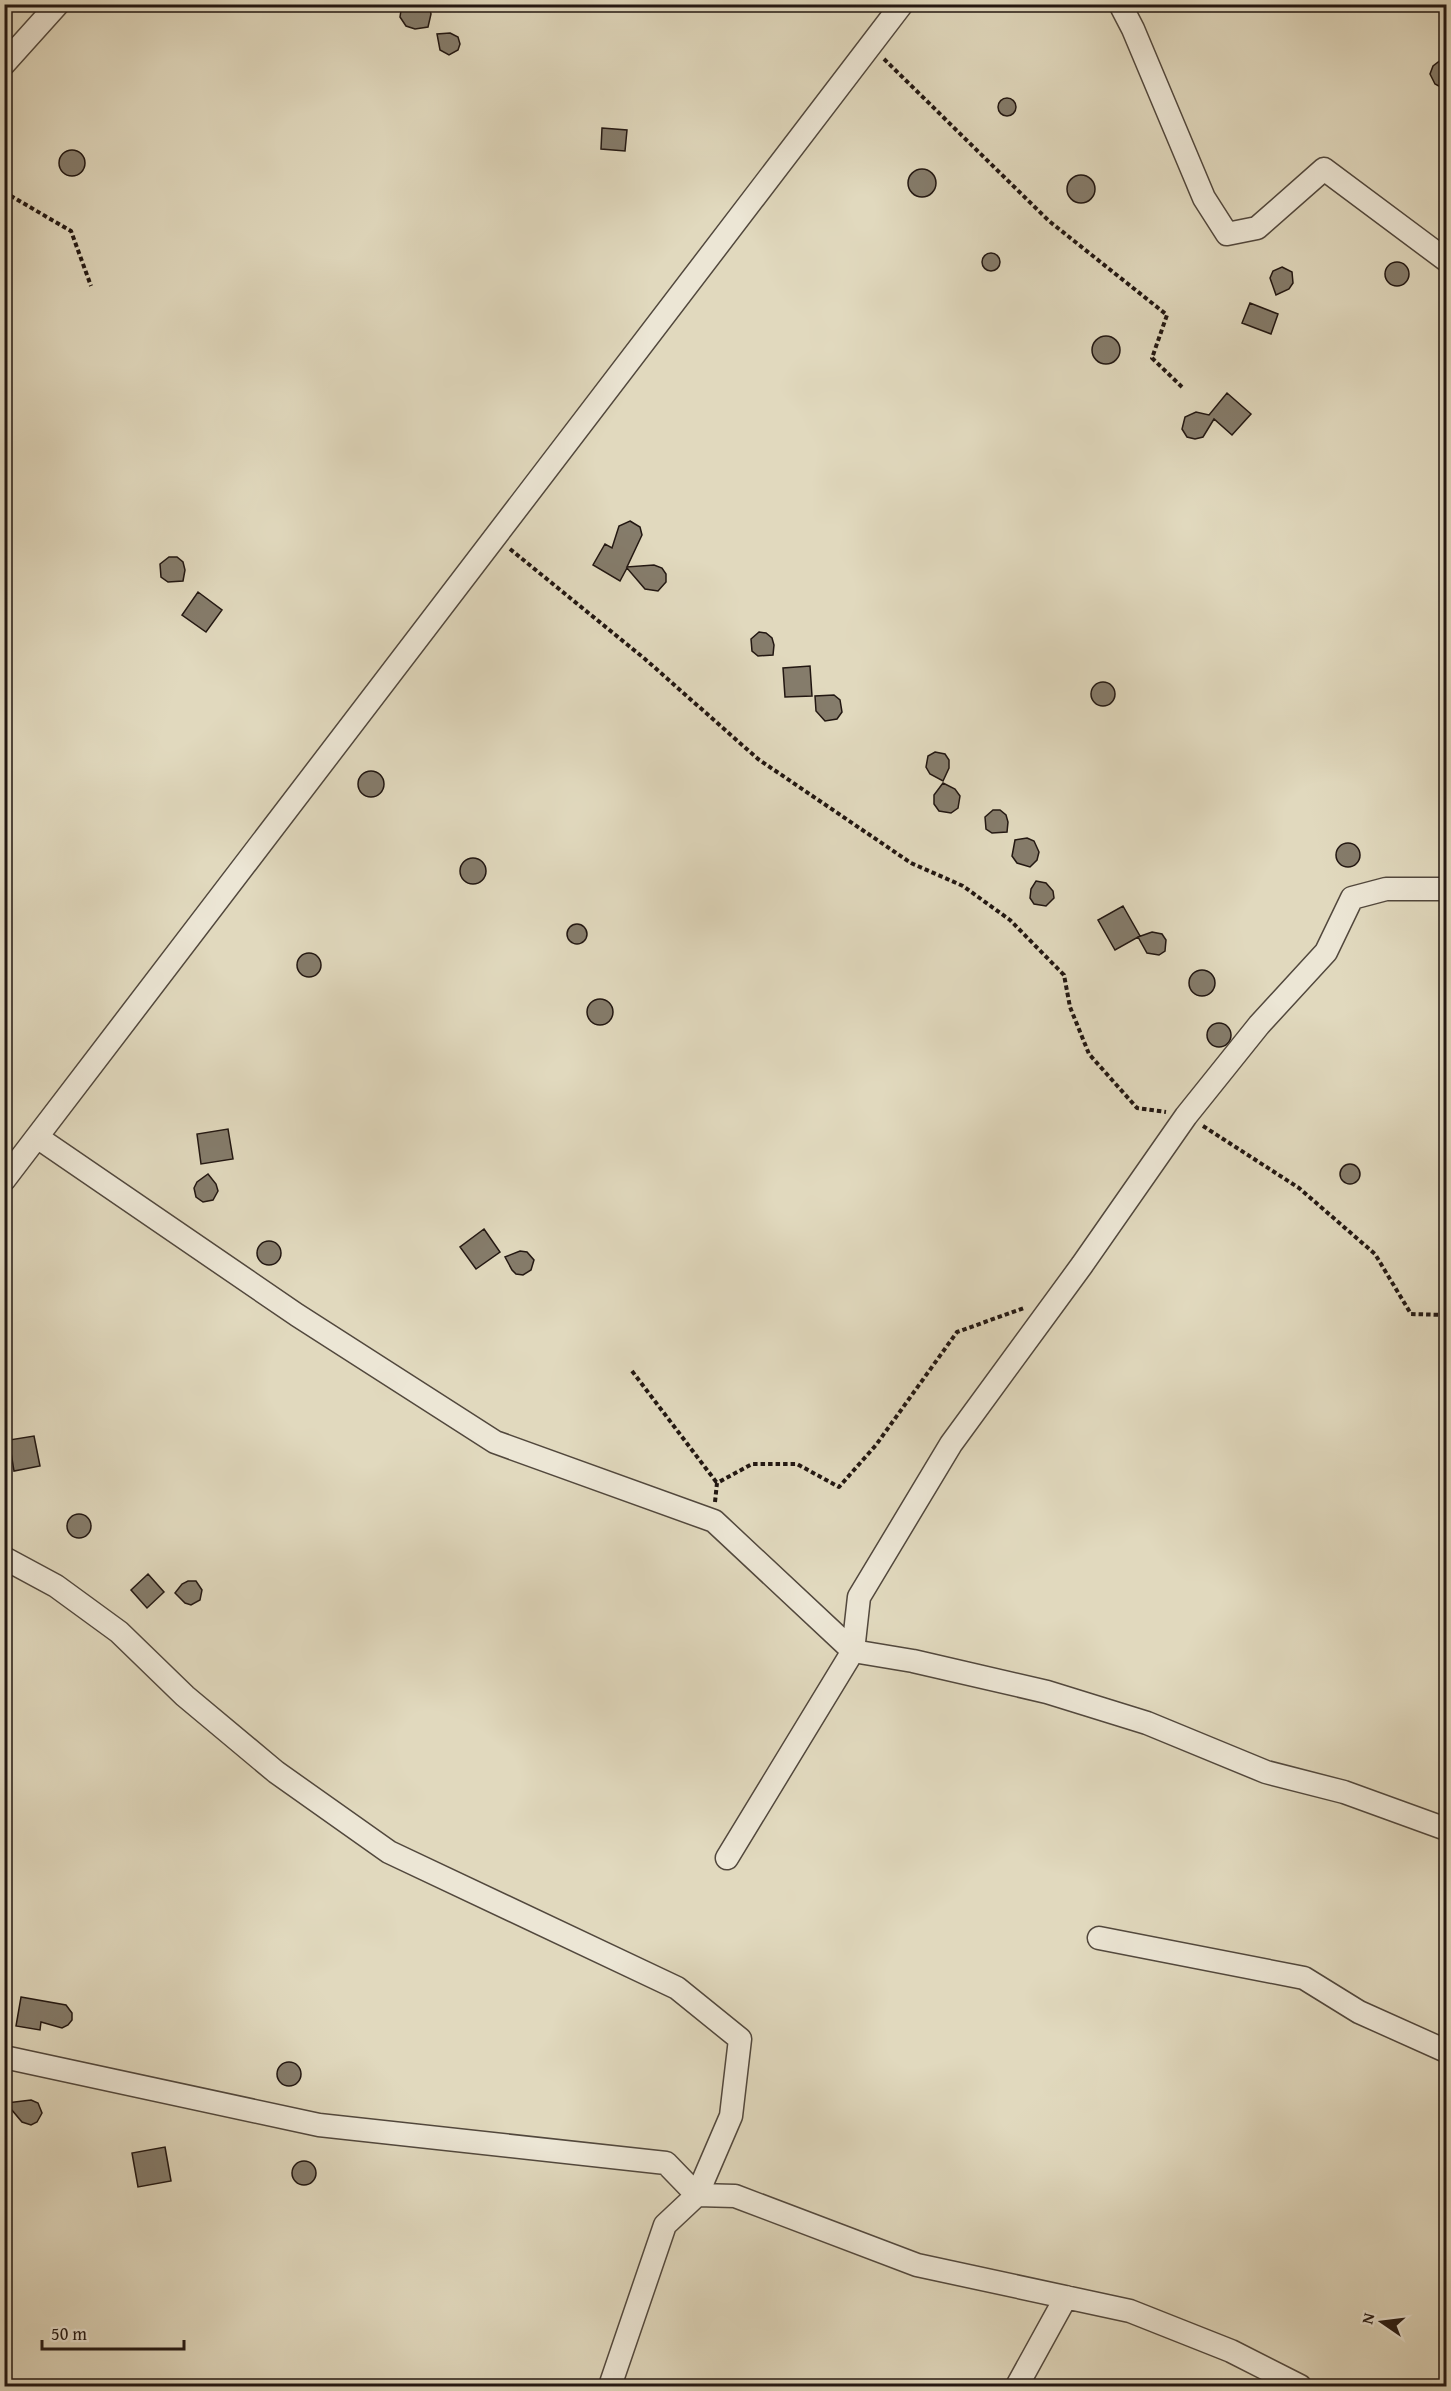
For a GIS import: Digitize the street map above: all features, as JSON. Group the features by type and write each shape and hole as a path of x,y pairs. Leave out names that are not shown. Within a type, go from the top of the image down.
{"street":[{"path":"4,64 58,4"},
{"path":"4,1180 12,1156 37,1137 902,4"},
{"path":"1120,4 1133,29 1204,198 1227,234 1257,228 1324,169 1446,260"},
{"path":"728,1858 854,1651 860,1597 951,1444 1076,1273 1186,1116 1259,1025 1326,952 1352,898 1386,888 1446,889"},
{"path":"37,1137 297,1315 495,1442 714,1521 854,1651 913,1661 1047,1692 1148,1723 1266,1772 1344,1792 1446,1829"},
{"path":"4,1558 56,1586 119,1632 185,1696 276,1772 389,1852 677,1988 740,2039 731,2116 697,2195 665,2225 610,2386"},
{"path":"1099,1938 1304,1978 1359,2012 1446,2051"},
{"path":"4,2057 319,2125 666,2163 697,2195 735,2196 917,2265 1130,2311 1231,2351 1299,2386"},
{"path":"1017,2386 1066,2296"}],"path":[{"path":"871,45 1049,221 1167,315 1152,358 1182,387"},
{"path":"4,192 71,231 91,286"},
{"path":"496,537 645,659 758,759 911,863 963,886 1010,920 1064,975 1070,1007 1089,1054 1137,1108 1186,1116 1299,1188 1375,1254 1411,1314 1446,1315"},
{"path":"717,1483 752,1464 797,1464 839,1487 876,1445 957,1332 1025,1308"},
{"path":"632,1371 717,1483 714,1521"}],"building":[{"path":"402,4 429,4 431,14 428,27 415,29 406,26 400,17"},
{"path":"450,33 458,37 460,44 458,50 449,55 440,50 437,34"},
{"path":"1446,56 1446,90 1435,84 1430,74 1433,66"},
{"path":"1007,98 1013,101 1016,107 1013,113 1007,116 1001,113 998,107 1001,101"},
{"path":"602,128 627,130 625,151 601,149"},
{"path":"72,150 81,154 85,163 81,172 72,176 63,172 59,163 63,154"},
{"path":"922,169 932,173 936,183 932,193 922,197 912,193 908,183 912,173"},
{"path":"1081,175 1091,179 1095,189 1091,199 1081,203 1071,199 1067,189 1071,179"},
{"path":"991,253 997,256 1000,262 997,268 991,271 985,268 982,262 985,256"},
{"path":"1397,262 1405,266 1409,274 1405,282 1397,286 1389,282 1385,274 1389,266"},
{"path":"1282,267 1292,272 1293,283 1289,289 1276,295 1270,278 1273,271"},
{"path":"1250,303 1278,314 1271,334 1242,323"},
{"path":"1106,336 1116,340 1120,350 1116,360 1106,364 1096,360 1092,350 1096,340"},
{"path":"1227,393 1251,414 1232,435 1214,419 1203,437 1195,439 1187,437 1182,429 1185,417 1196,412 1209,415"},
{"path":"630,521 640,527 642,535 627,567 654,565 662,568 666,574 666,582 658,591 645,589 627,568 620,581 593,565 605,544 612,548 619,526"},
{"path":"169,557 177,557 183,562 185,570 183,581 168,582 161,577 160,564"},
{"path":"198,592 222,610 206,632 182,615"},
{"path":"759,632 766,633 772,638 773,655 758,656 752,651 751,639"},
{"path":"810,666 812,696 785,697 783,668"},
{"path":"1103,682 1112,685 1115,694 1112,703 1103,706 1094,703 1091,694 1094,685"},
{"path":"834,695 840,700 842,712 837,719 825,721 816,711 815,696"},
{"path":"935,752 945,754 949,760 949,768 943,781 930,774 926,767 928,756"},
{"path":"371,771 380,775 384,784 380,793 371,797 362,793 358,784 362,775"},
{"path":"943,783 955,789 960,796 958,808 951,813 939,811 934,804 934,795"},
{"path":"993,810 1000,810 1006,815 1007,832 992,833 986,829 985,817"},
{"path":"1027,838 1034,841 1039,852 1037,860 1030,867 1017,863 1012,856 1015,840"},
{"path":"1348,843 1357,846 1360,855 1357,864 1348,867 1339,864 1336,855 1339,846"},
{"path":"473,858 482,862 486,871 482,880 473,884 464,880 460,871 464,862"},
{"path":"1036,881 1046,883 1053,891 1054,898 1046,906 1034,904 1030,898 1031,889"},
{"path":"1123,906 1140,936 1115,950 1098,920"},
{"path":"577,924 584,927 587,934 584,941 577,944 570,941 567,934 570,927"},
{"path":"1152,932 1162,934 1166,940 1165,951 1159,955 1147,953 1138,937"},
{"path":"309,953 318,956 321,965 318,974 309,977 300,974 297,965 300,956"},
{"path":"1202,970 1212,973 1215,983 1212,993 1202,996 1192,993 1189,983 1192,973"},
{"path":"600,999 609,1003 613,1012 609,1021 600,1025 591,1021 587,1012 591,1003"},
{"path":"1219,1023 1228,1026 1231,1035 1228,1044 1219,1047 1210,1044 1207,1035 1210,1026"},
{"path":"228,1129 233,1159 201,1164 197,1134"},
{"path":"1350,1164 1357,1167 1360,1174 1357,1181 1350,1184 1343,1181 1340,1174 1343,1167"},
{"path":"208,1174 216,1184 218,1191 213,1200 203,1202 196,1197 194,1188 197,1182"},
{"path":"484,1229 500,1252 476,1269 460,1247"},
{"path":"269,1241 274,1242 280,1248 280,1258 274,1264 269,1265 264,1264 258,1258 257,1253 258,1248 264,1242"},
{"path":"520,1251 527,1252 534,1260 531,1270 523,1275 516,1274 512,1270 505,1257"},
{"path":"34,1436 40,1466 14,1471 9,1440"},
{"path":"79,1514 88,1517 91,1526 88,1535 79,1538 70,1535 67,1526 70,1517"},
{"path":"148,1574 164,1592 147,1608 131,1590"},
{"path":"196,1581 202,1590 200,1600 191,1605 185,1603 175,1593 182,1584"},
{"path":"21,1997 66,2005 72,2013 72,2020 62,2028 41,2022 40,2030 16,2026"},
{"path":"289,2062 298,2065 301,2074 298,2083 289,2086 280,2083 277,2074 280,2065"},
{"path":"31,2100 38,2103 42,2113 37,2122 31,2125 22,2122 6,2103"},
{"path":"165,2147 171,2181 138,2187 132,2153"},
{"path":"304,2161 313,2164 316,2173 313,2182 304,2185 295,2182 292,2173 295,2164"}]}
